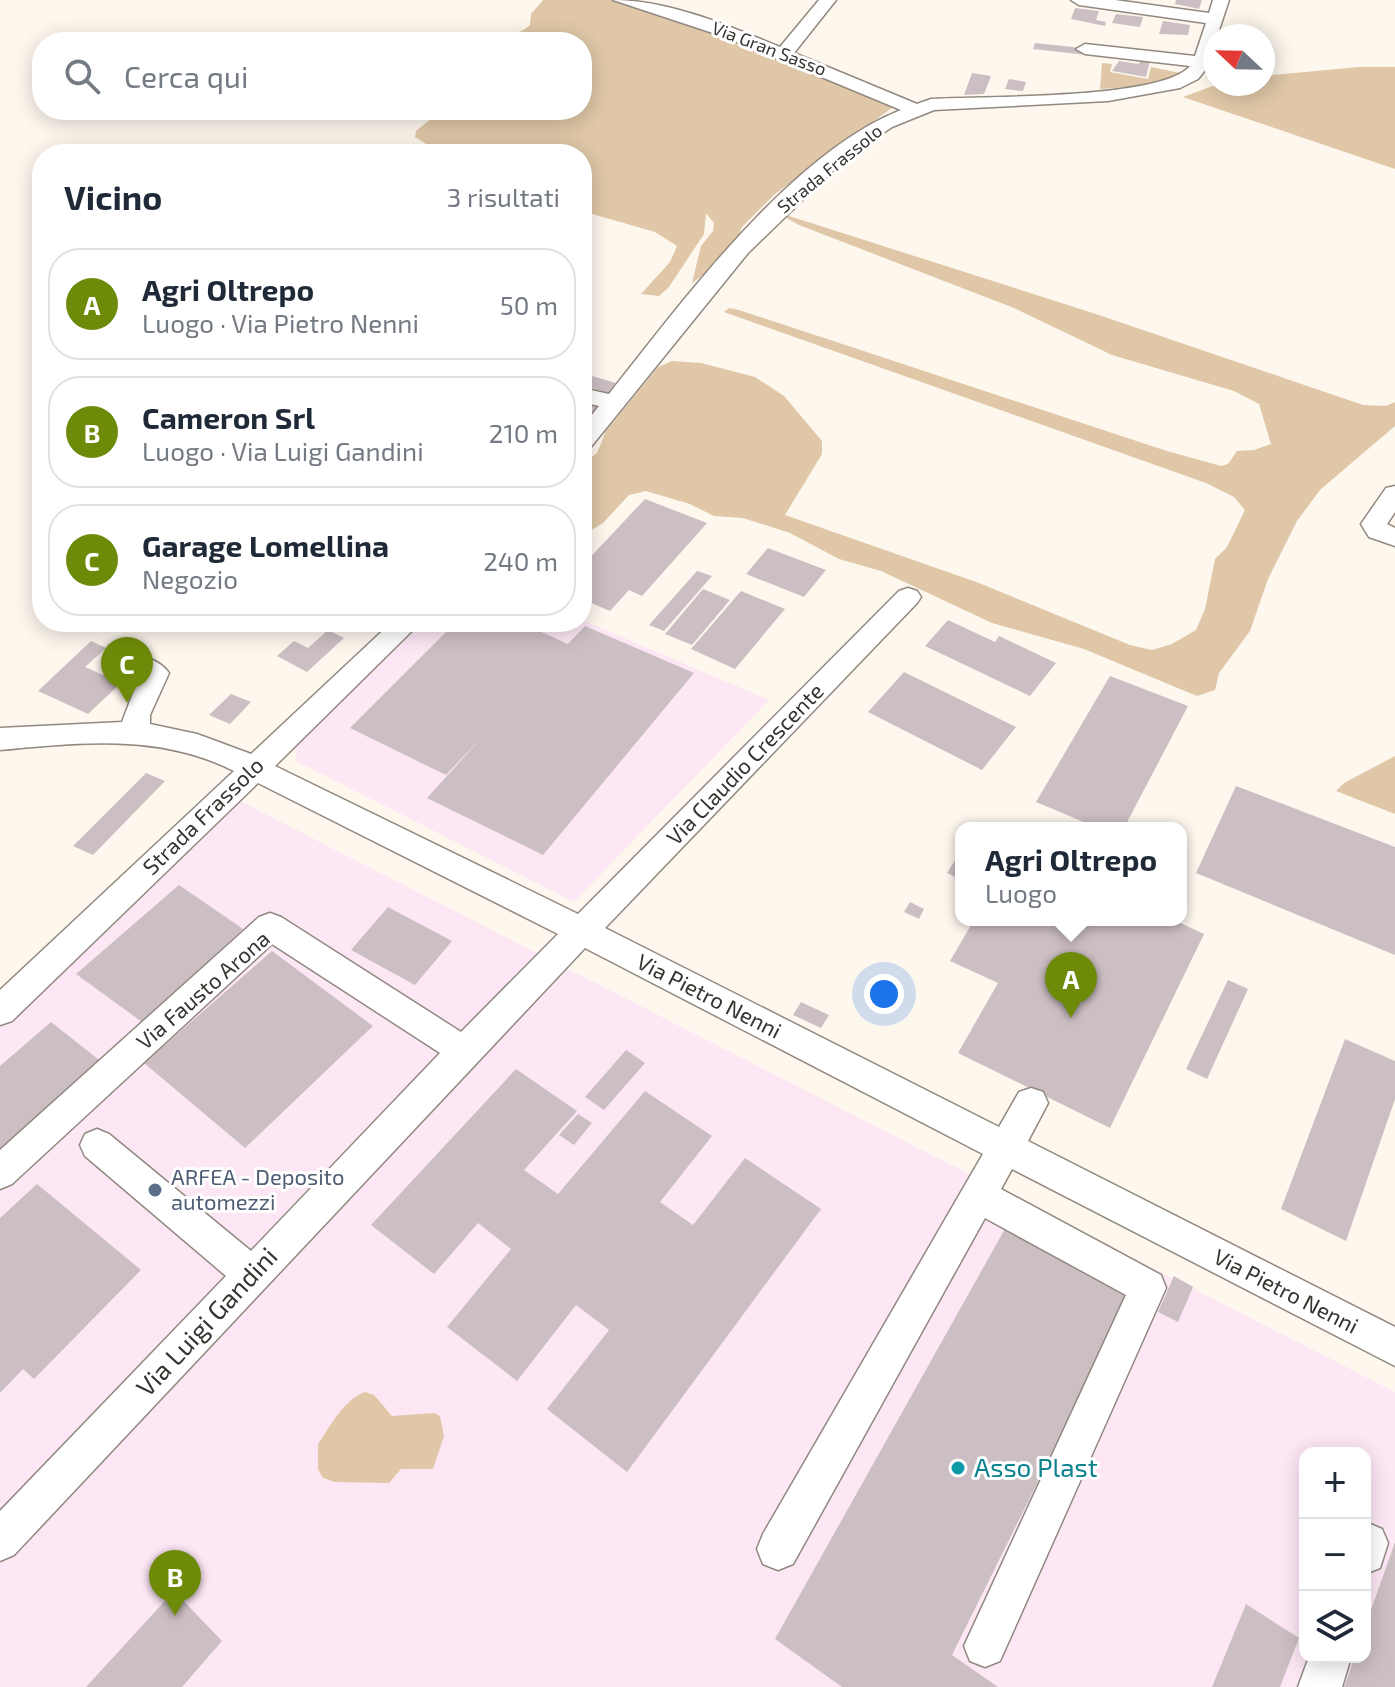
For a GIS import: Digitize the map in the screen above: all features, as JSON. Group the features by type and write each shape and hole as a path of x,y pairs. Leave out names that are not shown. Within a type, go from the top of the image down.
{"street":[{"name":"Via Gran Sasso","path":"621,0 731,33 913,109"},
{"path":"785,54 801,27 817,17 828,0"},
{"path":"1079,0 1158,14 1218,9 1201,62 1085,49"},
{"name":"Strada Frassolo","path":"592,431 767,220 870,132 913,109 994,93 1150,89 1182,81 1192,75 1201,62"},
{"path":"592,397 615,402"},
{"path":"1395,494 1374,524 1378,531 1395,538"},
{"name":"Via Claudio Crescente","path":"582,931 908,597"},
{"name":"Strada Frassolo","path":"0,1011 397,632"},
{"path":"122,659 155,673 136,715 136,730"},
{"name":"Via Pietro Nenni","path":"0,739 136,730 180,737 253,768 582,931 1007,1149 1392,1335"},
{"name":"Via Fausto Arona","path":"0,1173 270,926 464,1051"},
{"name":"Via Luigi Gandini","path":"0,1541 464,1051 582,931"},
{"path":"778,1549 1031,1103"},
{"path":"97,1145 252,1275"},
{"path":"980,1196 1148,1288 985,1646"},
{"path":"1320,1687 1328,1663"}],"shaded area":[{"path":"543,0 612,0 685,20 893,102 893,107 775,194 742,227 738,238 707,272 692,283 701,246 713,231 714,223 706,213 704,234 669,287 659,296 641,294 670,262 677,246 655,232 592,214 592,144 426,144 415,137 416,131 430,120 592,120 592,32 519,32 530,25 531,14"},
{"path":"1102,63 1112,64 1110,72 1148,79 1151,67 1180,73 1153,84 1100,89"},
{"path":"1358,67 1395,67 1395,169 1183,97 1203,90 1203,96 1275,96 1275,75"},
{"path":"783,216 1096,314 1363,405 1386,406 1395,402 1395,426 1320,490 1297,521 1268,579 1250,631 1219,673 1215,690 1197,696 1084,649 992,623 881,571 839,559 790,533 743,518 714,516 690,504 646,491 629,495 603,523 592,530 592,457 597,453 606,431 658,367 672,361 701,363 755,377 784,396 822,441 822,454 785,515 979,583 1130,645 1152,650 1172,644 1196,630 1205,609 1215,559 1227,547 1245,510 1234,497 1206,483 724,312 729,308 739,310 1221,466 1228,464 1237,451 1254,450 1271,444 1259,404 1234,391 1112,355 1014,308 799,225"},
{"path":"592,624 769,700 574,902 296,761 295,739 414,632 592,632"},
{"path":"1395,756 1395,814 1336,791 1344,783"},
{"path":"236,799 1395,1392 1395,1687 0,1687 0,1026"},
{"path":"365,1392 374,1395 392,1416 434,1413 440,1416 444,1436 433,1469 401,1469 389,1483 335,1482 323,1478 318,1469 318,1444 343,1408"}],"building":[{"path":"1176,0 1202,0 1199,9 1175,4"},
{"path":"1075,8 1099,11 1096,20 1106,22 1105,26 1071,19"},
{"path":"1116,14 1143,17 1140,27 1112,23"},
{"path":"1163,21 1190,25 1188,35 1159,34"},
{"path":"1035,43 1073,47 1105,57 1033,49"},
{"path":"1141,56 1150,61 1146,77 1112,71 1119,61 1139,64"},
{"path":"972,73 991,76 984,94 964,95"},
{"path":"1009,79 1026,82 1023,91 1005,89"},
{"path":"592,376 616,383 608,393 592,388"},
{"path":"592,403 601,406 592,417"},
{"path":"645,499 707,523 642,596 629,590 610,611 592,603 592,555"},
{"path":"768,548 826,570 804,597 746,574"},
{"path":"697,571 712,576 664,631 649,625"},
{"path":"703,589 730,600 692,645 665,634"},
{"path":"741,591 785,609 735,669 691,649"},
{"path":"948,620 995,642 999,636 1056,663 1030,696 925,646"},
{"path":"592,629 694,673 543,855 427,798 483,736 446,775 350,728 446,632 541,632 568,644 579,632 592,632"},
{"path":"326,632 344,638 307,672 277,656 294,641 308,648"},
{"path":"91,641 106,648 85,667 121,683 88,714 38,691"},
{"path":"904,672 1016,727 982,770 868,712"},
{"path":"1110,676 1188,706 1127,822 1084,822 1036,802"},
{"path":"231,694 251,702 230,724 209,715"},
{"path":"146,773 165,781 93,855 73,846"},
{"path":"1236,786 1395,847 1395,955 1196,873"},
{"path":"955,861 955,877 947,873"},
{"path":"179,885 243,929 142,1022 76,974"},
{"path":"910,902 924,909 919,919 904,912"},
{"path":"388,907 452,941 415,985 351,950"},
{"path":"970,926 1187,926 1204,934 1110,1128 958,1053 998,983 950,961"},
{"path":"272,951 373,1026 245,1148 144,1063"},
{"path":"1228,980 1248,989 1207,1079 1186,1069"},
{"path":"801,1002 829,1015 821,1028 793,1015"},
{"path":"51,1022 103,1063 0,1155 0,1066"},
{"path":"1345,1039 1395,1061 1395,1099 1346,1241 1281,1209"},
{"path":"626,1050 645,1063 604,1110 585,1097"},
{"path":"516,1069 577,1111 524,1170 558,1194 645,1091 712,1136 660,1202 693,1225 745,1158 821,1209 627,1472 547,1409 609,1330 576,1305 517,1381 447,1327 511,1249 478,1223 434,1274 371,1225"},
{"path":"578,1114 592,1123 574,1145 559,1135"},
{"path":"37,1184 141,1270 34,1379 23,1369 0,1393 0,1218"},
{"name":"Asso Plast","path":"1006,1227 1129,1298 952,1655 998,1687 842,1687 775,1639"},
{"path":"1174,1276 1193,1287 1178,1322 1158,1312"},
{"path":"1395,1542 1395,1687 1344,1687 1353,1663 1371,1663 1371,1610"},
{"path":"174,1591 222,1641 182,1687 86,1687"},
{"path":"1246,1604 1299,1638 1280,1687 1212,1687"}],"place":[{"name":"Garage Lomellina","path":"127,703"},
{"name":"Agri Oltrepo","path":"1071,1018"},
{"name":"ARFEA - Deposito automezzi","path":"155,1190"},
{"name":"Asso Plast","path":"958,1468"},
{"name":"Cameron Srl","path":"175,1616"}]}
